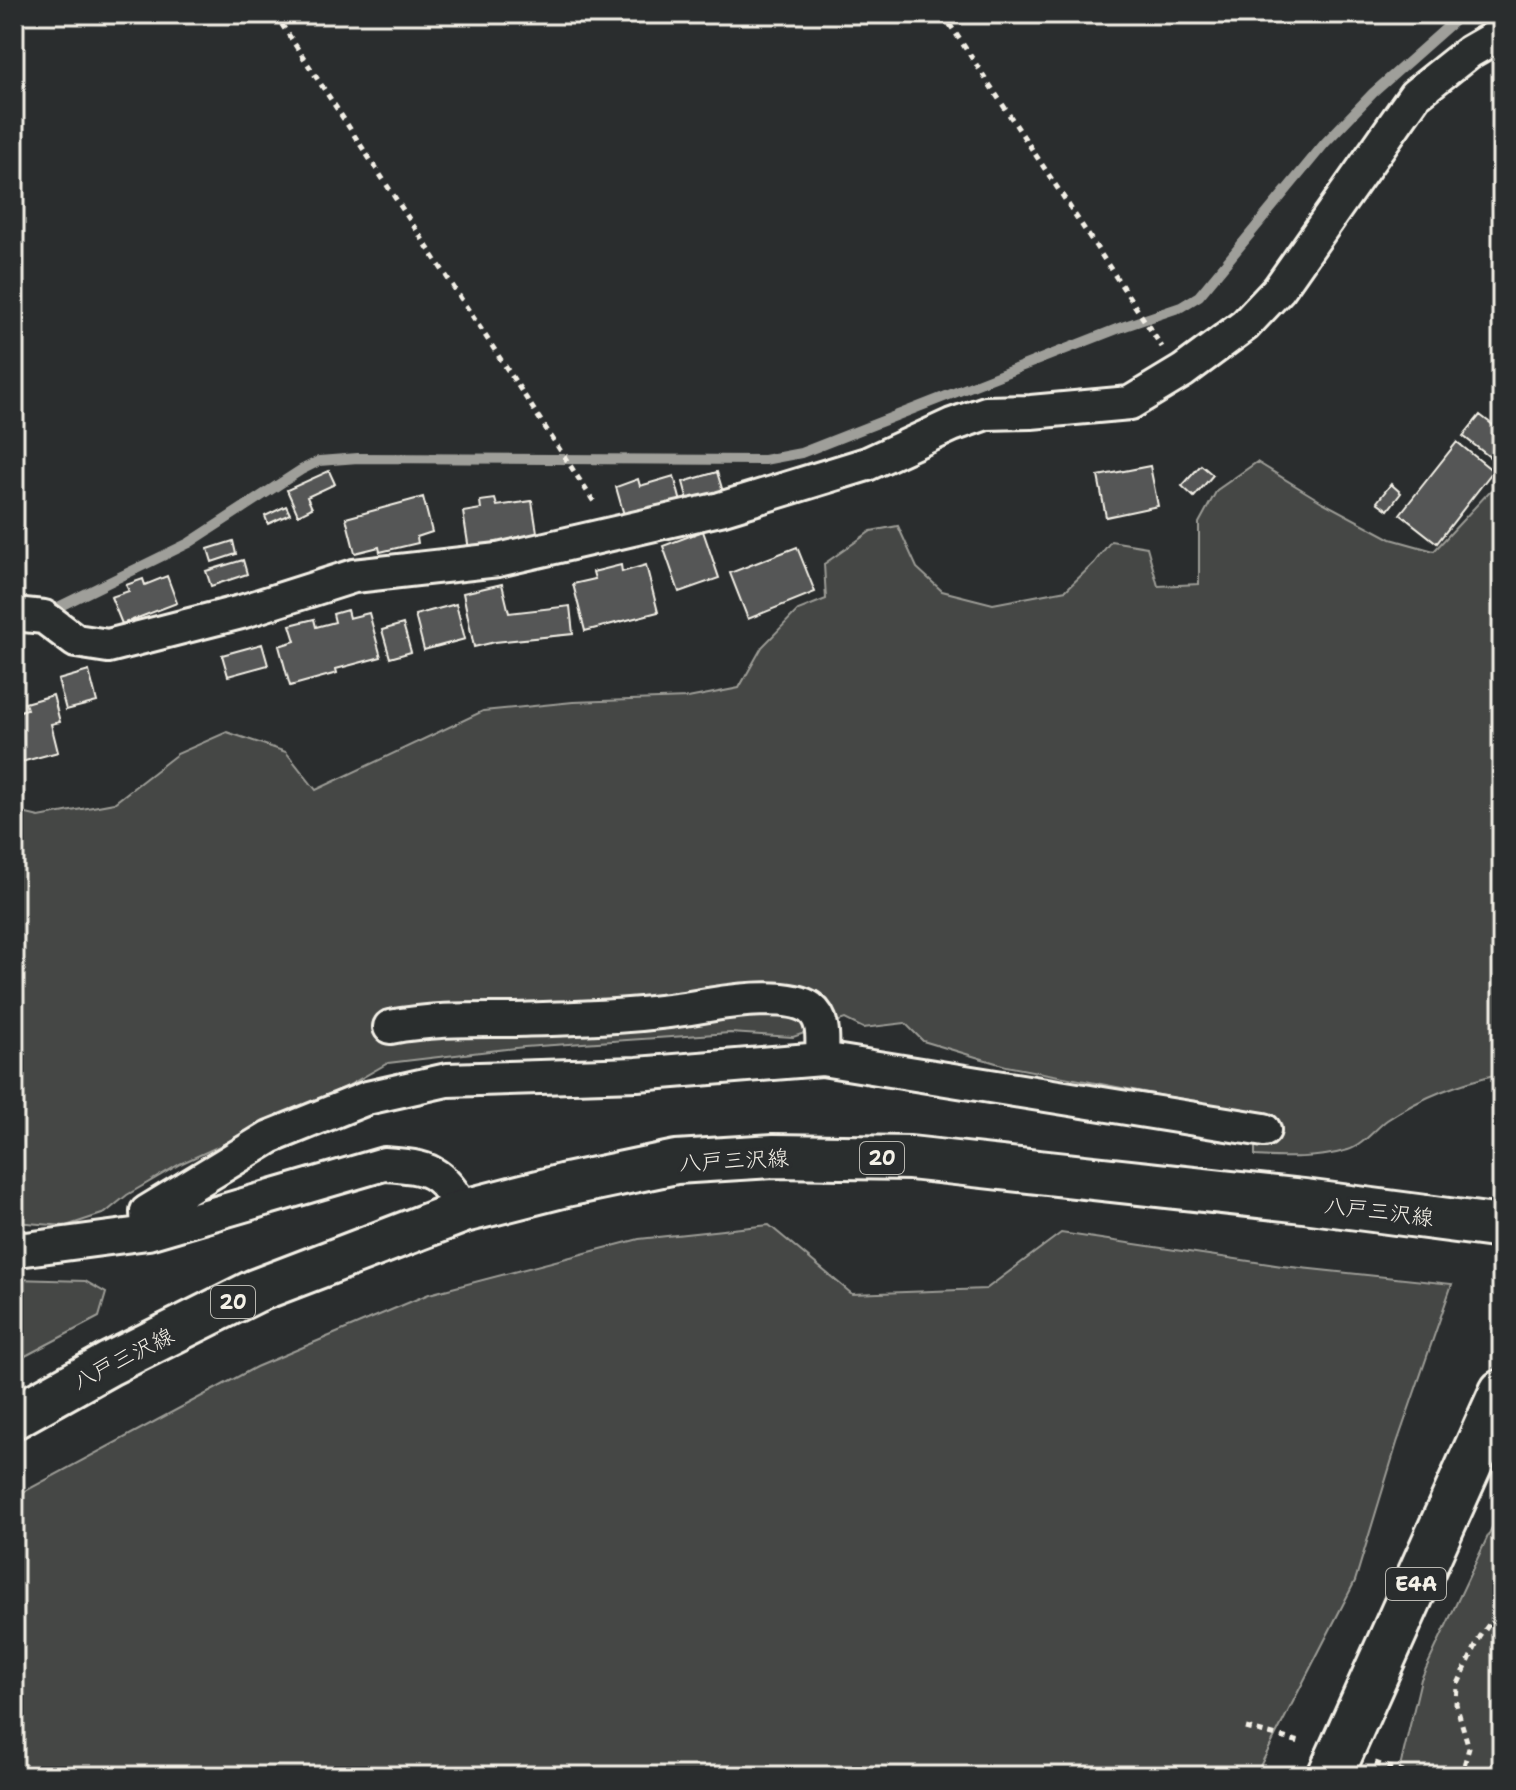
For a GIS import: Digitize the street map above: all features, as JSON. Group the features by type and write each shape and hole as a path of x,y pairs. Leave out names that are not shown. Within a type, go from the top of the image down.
{"highway":[{"name":"E4A","path":"1330,1776 1502,1392"}],"main road":[{"name":"八戸三沢線","path":"14,1417 109,1364 255,1291 464,1211 676,1162 774,1156 910,1158 1304,1201 1502,1227"}],"street":[{"path":"14,614 44,617 76,641 108,646 241,612 354,576 498,560 720,509 867,464 986,413 1130,403 1183,371 1245,325 1279,289 1415,95 1469,52 1502,33"},
{"path":"390,1027 423,1020 517,1020 676,1011 746,998 787,1001 808,1006 819,1018 822,1059"},
{"path":"148,1233 147,1212 270,1137 367,1098 447,1080 637,1074 822,1059 1264,1130"},
{"path":"14,1247 26,1249 148,1233 384,1164 421,1166 448,1184 464,1211"}],"path":[{"path":"275,14 615,535"},
{"path":"943,14 1159,344 1183,371"},
{"path":"1461,1776 1469,1748 1456,1704 1457,1686 1480,1637 1502,1606"},
{"path":"1246,1728 1304,1743"},
{"path":"1372,1762 1416,1776"}],"shaded area":[{"path":"1257,462 1391,539 1434,551 1502,478 1502,1073 1457,1086 1414,1104 1348,1150 1313,1156 1278,1157 1255,1156 1255,1113 1006,1066 923,1041 905,1023 863,1028 845,1019 793,1037 730,1033 524,1047 388,1063 330,1096 180,1164 127,1195 105,1213 66,1226 14,1222 14,811 39,817 114,803 177,754 227,732 286,752 316,790 483,711 573,702 688,698 739,688 762,647 798,610 826,599 824,564 871,531 898,526 917,568 942,591 993,604 1066,590 1111,541 1147,547 1158,586 1199,584 1199,523 1217,490"},
{"path":"769,1225 852,1294 986,1289 1061,1233 1282,1266 1452,1284 1397,1443 1355,1581 1255,1776 14,1776 14,1497 256,1367 429,1294 639,1239"},
{"path":"14,1279 85,1281 106,1293 99,1317 14,1362"},
{"path":"1502,1506 1502,1776 1398,1776 1421,1679"}],"building":[{"path":"1480,415 1502,432 1501,466 1463,436"},
{"path":"1457,442 1493,471 1437,543 1400,514"},
{"path":"1201,465 1213,475 1194,497 1182,486"},
{"path":"1150,466 1158,506 1106,517 1098,476"},
{"path":"329,471 335,484 307,497 312,508 298,515 287,490"},
{"path":"717,472 724,495 689,504 683,482"},
{"path":"674,476 682,506 626,522 616,487 638,479 640,486"},
{"path":"1391,484 1401,493 1388,510 1377,502"},
{"path":"423,497 432,532 417,537 418,543 380,552 379,547 355,553 346,518"},
{"path":"495,499 497,506 532,501 539,545 470,556 463,512 481,509 480,501"},
{"path":"286,506 290,514 268,524 265,516"},
{"path":"703,531 719,578 679,592 663,546"},
{"path":"233,541 236,554 212,562 208,549"},
{"path":"797,547 815,592 748,619 730,573"},
{"path":"243,560 247,574 211,586 206,571"},
{"path":"621,565 622,572 646,565 658,612 585,631 573,584 595,579 593,572"},
{"path":"167,576 177,603 122,624 111,597 129,591 126,585 143,579 145,585"},
{"path":"502,584 509,613 570,606 573,634 474,647 463,593"},
{"path":"456,604 465,639 424,650 415,615"},
{"path":"347,610 349,618 369,613 381,657 290,686 279,646 295,641 290,625 314,619 316,627 335,622 333,614"},
{"path":"403,624 411,652 390,658 382,630"},
{"path":"262,644 268,665 228,676 222,655"},
{"path":"89,671 97,702 66,710 58,680"},
{"path":"53,695 60,722 51,724 58,752 14,764 14,724 19,722 16,712 27,709 25,703"}],"waterway":[{"path":"46,613 189,543 319,461 358,458 764,460 801,453 1122,327 1181,307 1199,296 1325,143 1373,93 1462,14"}]}
